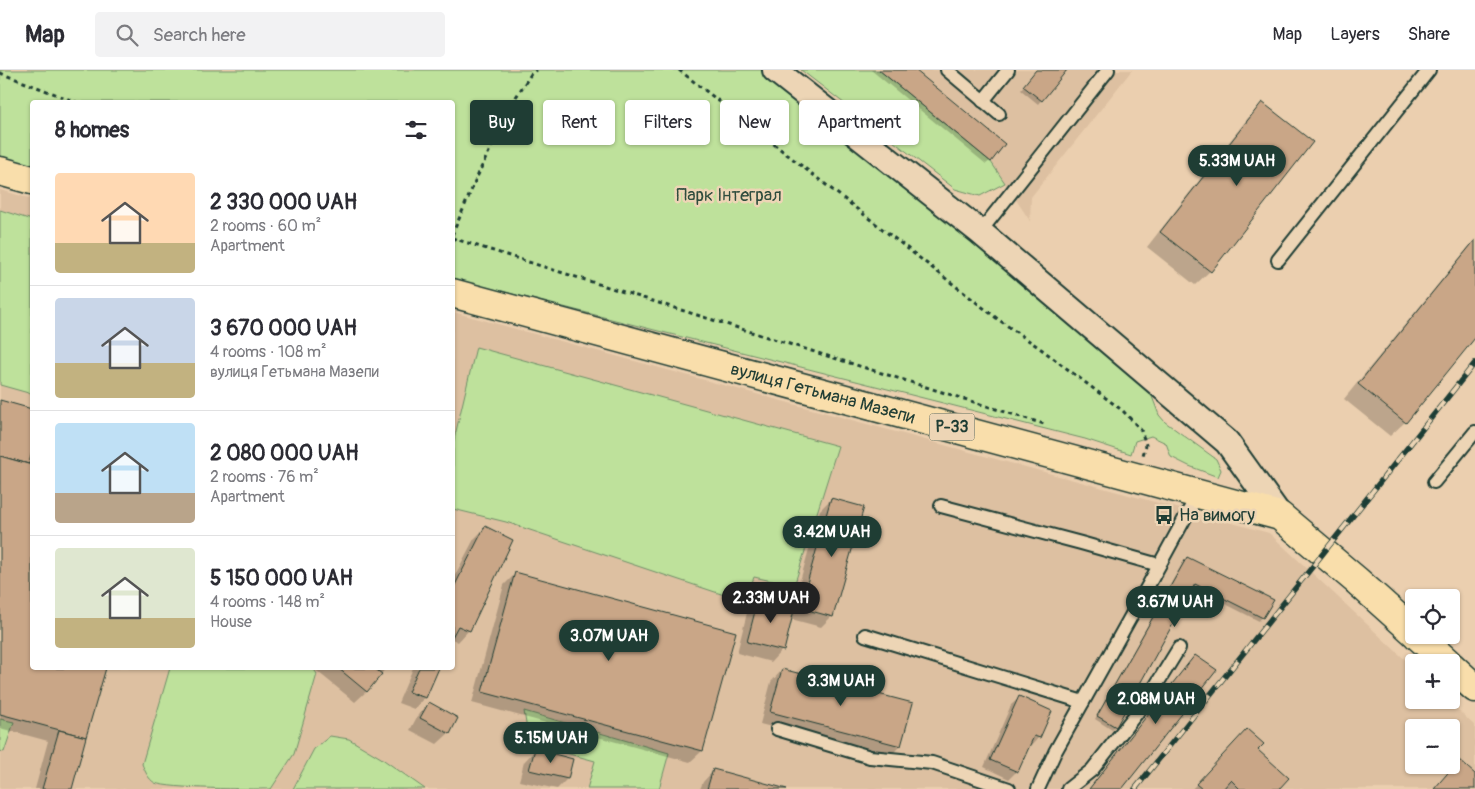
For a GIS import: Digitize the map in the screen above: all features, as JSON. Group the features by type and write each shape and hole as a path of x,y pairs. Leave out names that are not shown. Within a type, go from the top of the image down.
{"main road":[{"path":"0,171 30,179"},
{"name":"вулиця Гетьмана Мазепи","path":"455,294 1280,516 1405,624"},
{"path":"1427,644 1438,654"},
{"path":"1460,674 1475,688"}],"street":[{"name":"вулиця Гетьмана Мазепи","path":"775,70 980,232 1227,442 1280,516"}],"lane":[{"path":"947,70 998,114"},
{"path":"983,101 1008,70"},
{"path":"980,232 1108,70"},
{"path":"1278,260 1429,70"},
{"path":"1434,482 1475,432"},
{"path":"1038,787 1055,752 1198,494"},
{"path":"941,506 1160,565"},
{"path":"865,635 1083,702"},
{"path":"1068,789 1092,770 1147,700 1179,648"},
{"path":"777,729 870,757 932,763 1009,789"}],"path":[{"path":"455,230 481,168 516,97 531,74 537,70"},
{"path":"678,70 999,320 1124,411 1141,430 1146,445 1137,477"},
{"path":"0,73 71,100"},
{"path":"455,238 1054,427"}],"shaded area":[{"path":"879,70 1132,70 1031,197 1030,221 991,162 919,103 919,100 916,100"},
{"path":"0,190 30,198 30,670 455,670 455,313 1269,533 1405,660 1405,709 1457,709 1475,726 1475,789 0,789"}],"green space":[{"name":"Парк Інтеграл","path":"0,70 772,70 809,100 799,100 799,145 864,145 1142,370 1159,415 1165,422 1216,459 1221,470 1218,477 1189,466 1171,457 1166,443 1151,436 1135,441 1131,454 1085,439 455,280 455,100 30,100 30,165 0,157"},
{"path":"801,70 879,70 916,100 840,100"},
{"path":"919,103 991,162 1005,183 980,196 955,189 898,145 919,145"},
{"path":"0,210 30,219 30,393 0,385"},
{"path":"476,347 838,446 794,586 754,577 745,602 506,522 455,509 455,436"},
{"path":"169,670 314,670 317,674 294,754 271,789 163,785 155,783 150,779 142,764"},
{"path":"524,711 669,753 659,789 587,789 595,761 529,743"},
{"path":"0,719 14,722 4,752 0,751"},
{"path":"330,736 349,739 381,758 425,789 293,789 314,749"}],"building":[{"path":"879,70 915,70 1005,144 991,162 919,103 919,100 916,100"},
{"path":"1036,70 1067,70 1042,101 1023,86"},
{"path":"1262,102 1313,142 1211,272 1160,232"},
{"path":"1475,240 1475,338 1406,423 1358,384"},
{"path":"0,400 30,408 29,464 0,456"},
{"path":"0,456 30,464 30,670 105,670 86,737 0,714"},
{"path":"831,498 864,507 833,617 800,608"},
{"path":"485,526 513,540 470,631 458,626 455,632 455,585"},
{"path":"1187,557 1274,600 1263,618 1195,584 1116,727 1097,716"},
{"path":"515,572 736,632 703,751 482,692"},
{"path":"759,596 795,606 784,651 747,642"},
{"path":"1195,655 1217,670 1122,789 1089,789"},
{"path":"782,669 913,703 901,746 770,712"},
{"path":"340,670 377,670 382,674 367,692"},
{"path":"418,670 438,670 426,698 408,692"},
{"path":"1019,696 1052,711 1040,738 1034,736 1018,772 990,760"},
{"path":"429,702 458,718 450,734 420,718"},
{"path":"1247,729 1264,744 1258,750 1289,778 1279,789 1240,789 1231,780 1223,789 1202,789 1196,784"},
{"path":"59,730 86,737 72,789 42,789"},
{"path":"535,749 573,759 568,779 529,770"},
{"path":"1460,761 1475,774 1475,789 1434,789 1447,774 1460,774"},
{"path":"713,769 787,789 707,789"}],"railway":[{"path":"1135,789 1475,363"}],"place":[{"name":"На вимогу","path":"1164,515"}]}
